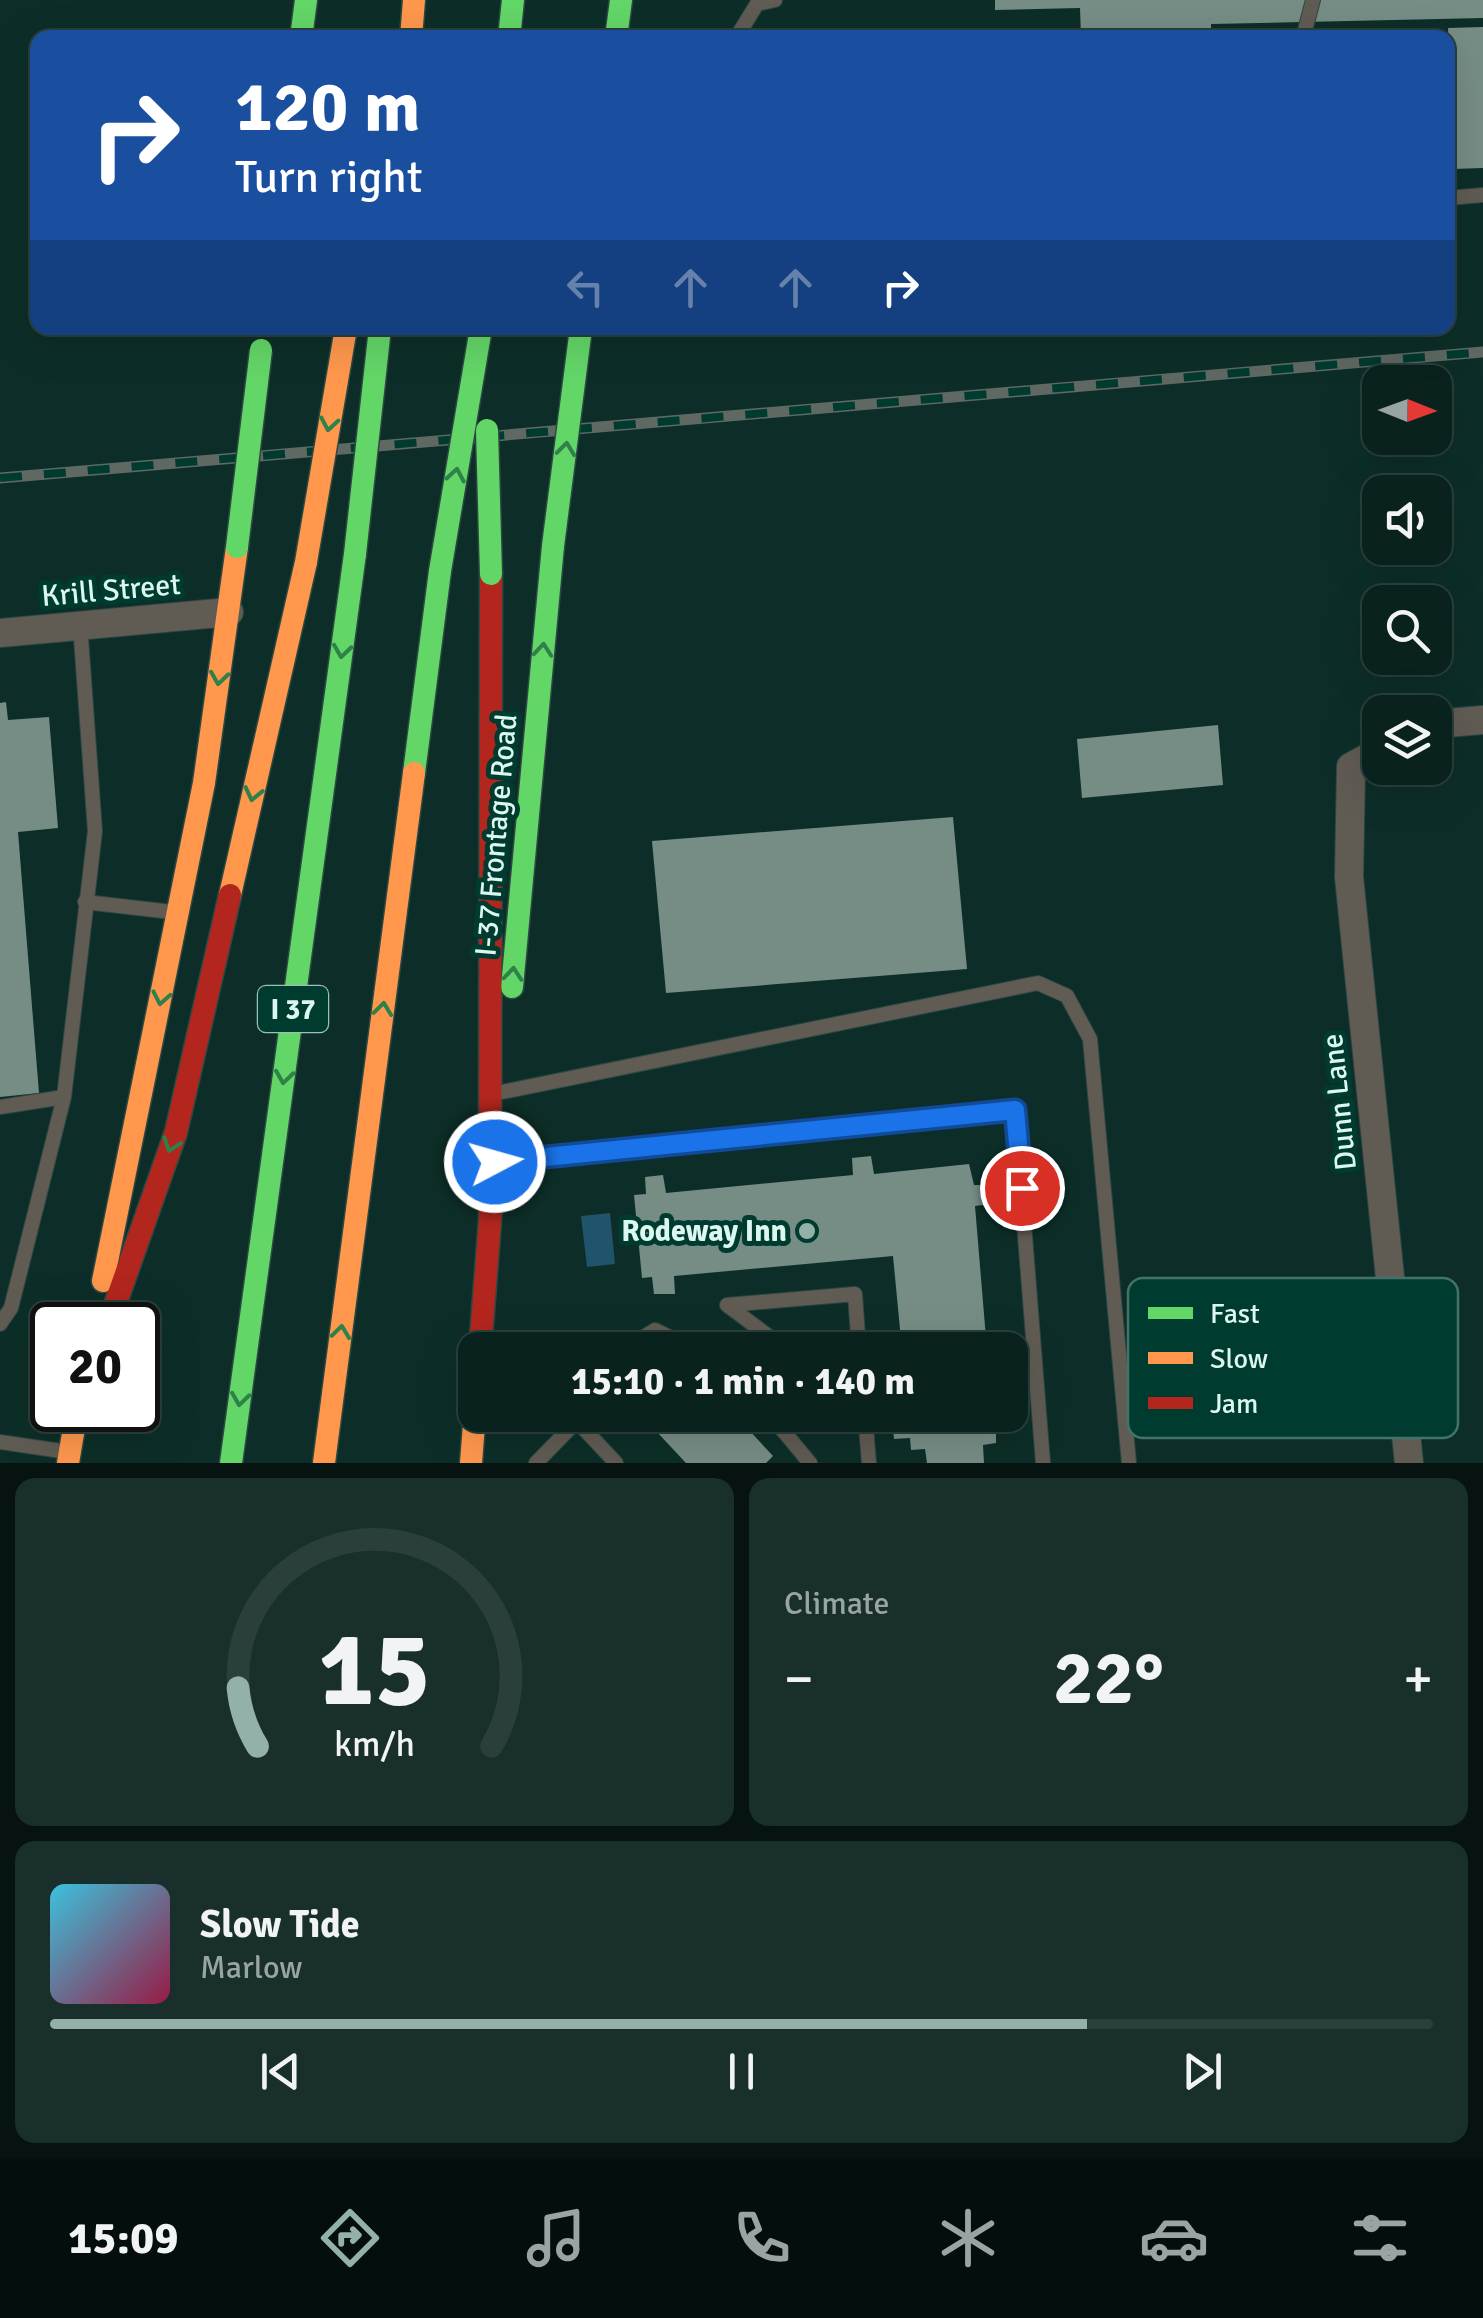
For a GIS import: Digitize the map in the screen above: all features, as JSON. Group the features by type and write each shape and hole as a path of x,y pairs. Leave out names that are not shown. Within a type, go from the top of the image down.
{"main road":[{"path":"302,30 306,0"},
{"path":"411,30 414,0"},
{"path":"510,30 512,0"},
{"path":"617,30 621,0"},
{"path":"116,1302 176,1132 306,562 345,335"},
{"name":"I 37","path":"231,1463 355,554 379,335"},
{"path":"324,1463 440,571 481,335"},
{"path":"482,335 491,574 490,1221"},
{"name":"I-37 Frontage Road","path":"481,1332 553,546 580,335"},
{"path":"99,1302 204,784 262,338"},
{"path":"69,1457 73,1432"},
{"path":"471,1463 473,1432"}],"street":[{"name":"Krill Street","path":"0,633 229,612"},
{"path":"1452,723 1483,720"},
{"name":"Dunn Lane","path":"1362,760 1350,766 1348,878 1390,1278"},
{"name":"Dunn Lane","path":"1406,1438 1409,1463"}],"lane":[{"path":"741,30 758,4 775,0"},
{"path":"1304,30 1313,0"},
{"path":"1455,197 1483,195"},
{"path":"0,1324 10,1308 64,1096 95,832 80,624"},
{"path":"85,902 178,912"},
{"path":"502,1092 1038,984 1068,996 1090,1039 1129,1463"},
{"path":"0,1107 64,1096"},
{"path":"495,1162 1015,1110 1043,1463"},
{"path":"763,1332 727,1305 855,1294 858,1332"},
{"path":"536,1463 562,1432"},
{"path":"587,1432 616,1463"},
{"path":"784,1432 810,1463"},
{"path":"866,1432 869,1463"},
{"path":"0,1442 69,1457"}],"water":[{"path":"610,1213 615,1264 587,1267 581,1216"}],"building":[{"path":"995,0 1483,0 1483,18 1211,24 1211,30 1081,30 1080,8 995,10"},
{"path":"1483,27 1483,168 1455,169 1455,30 1448,28"},
{"path":"6,702 8,720 49,717 58,828 18,832 39,1093 0,1097 0,703"},
{"path":"1218,725 1223,785 1082,798 1077,739"},
{"path":"953,817 967,969 666,993 652,841"},
{"name":"Rodeway Inn","path":"871,1156 874,1174 969,1164 974,1185 988,1185 990,1204 975,1206 986,1332 900,1332 893,1256 674,1276 675,1294 654,1294 652,1277 642,1278 634,1195 646,1194 645,1177 663,1175 666,1193 853,1175 852,1158"},
{"path":"657,1432 751,1432 773,1456 766,1463 686,1463"},
{"path":"893,1432 996,1432 996,1443 983,1445 984,1463 927,1463 925,1449 911,1450 910,1438 894,1439"}],"railway":[{"path":"0,478 1483,352"}],"traffic: fast":[{"path":"302,30 306,0"},
{"path":"510,30 513,0"},
{"path":"617,30 621,0"},
{"path":"355,554 379,335"},
{"path":"440,571 480,335"},
{"path":"553,546 580,335"},
{"path":"237,547 261,350"},
{"path":"487,430 491,574"},
{"path":"512,987 553,546"},
{"path":"231,1463 355,554"},
{"path":"414,773 440,571"}],"traffic: slow":[{"path":"412,30 414,0"},
{"path":"306,562 345,335"},
{"path":"103,1281 204,783 237,547"},
{"path":"230,895 306,562"},
{"path":"324,1463 414,773"},
{"path":"68,1463 73,1432"},
{"path":"471,1463 473,1432"}],"traffic: jam":[{"path":"490,1221 491,574"},
{"path":"116,1302 176,1132 230,895"},
{"path":"481,1332 492,1195"}],"place":[{"name":"Rodeway Inn","path":"807,1231"}],"route":[{"path":"495,1162 1015,1110 1022,1188"}]}
